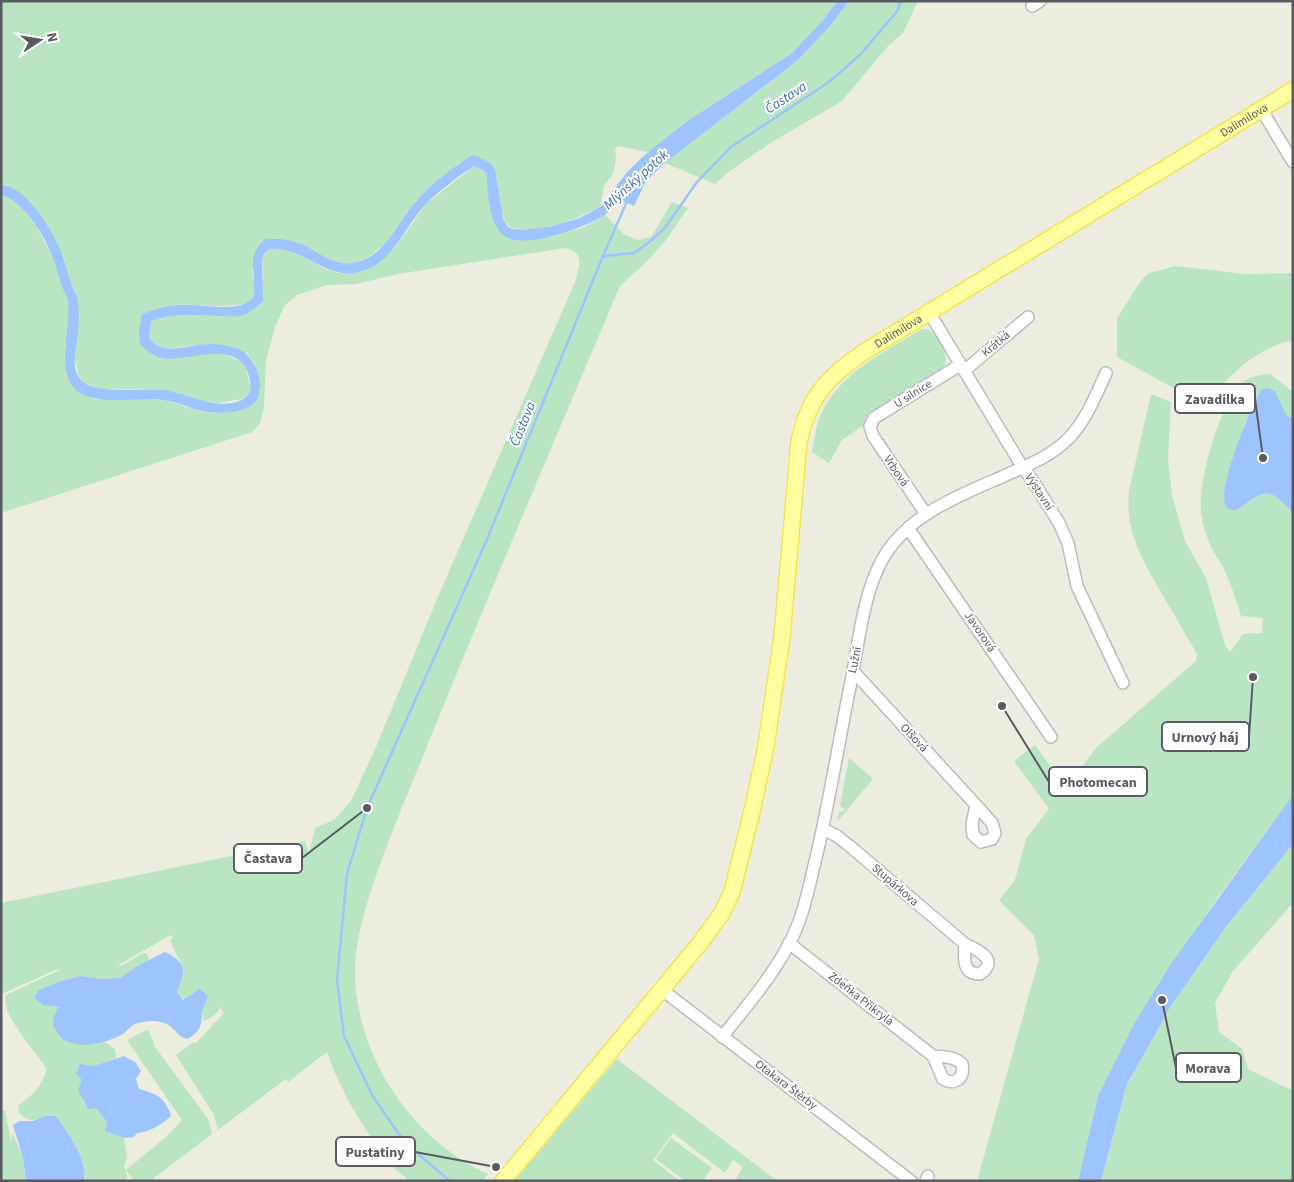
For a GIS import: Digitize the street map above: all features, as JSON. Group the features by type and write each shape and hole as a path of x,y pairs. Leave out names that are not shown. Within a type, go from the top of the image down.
{"main road":[{"name":"Dalimilova","path":"502,1181 710,930 722,913 732,892 766,746 782,637 799,442 804,419 813,399 836,372 864,352 1293,90"}],"street":[{"path":"1261,110 1293,162"},
{"name":"Výstavní","path":"929,312 1023,468 1058,522 1068,543 1077,586 1123,683"},
{"name":"Krátká","path":"962,368 1028,317"},
{"name":"U silnice","path":"870,426 874,418 962,368"},
{"name":"Lužní","path":"722,1037 763,985 789,943 806,898 823,829 866,603 880,564 899,537 926,514 1037,462 1070,437 1088,412 1106,373"},
{"name":"Vrbová","path":"870,426 873,436 926,514"},
{"name":"Javorová","path":"908,528 1051,736"},
{"name":"Olšová","path":"853,671 976,804"},
{"name":"Stupárkova","path":"823,829 852,848 965,944"},
{"name":"Zdeňka Přikryla","path":"789,943 933,1056"},
{"name":"Otakara Štěrby","path":"661,989 911,1181"}],"green space":[{"path":"1,1 837,1 823,20 792,53 686,122 648,152 618,146 615,150 614,170 612,176 604,185 600,207 591,212 548,227 519,230 509,226 503,217 497,181 489,162 459,165 419,198 406,213 388,241 366,259 352,263 340,263 327,259 316,252 275,238 252,270 254,294 248,302 228,306 181,304 142,314 152,355 218,353 240,361 246,368 250,387 248,395 242,399 217,403 205,402 170,391 98,389 83,383 79,376 74,356 76,293 71,284 63,255 13,188 1,185"},
{"path":"849,1 918,1 903,33 888,46 842,101 772,142 727,173 715,184 665,163 798,60 830,26"},
{"path":"474,166 486,173 494,222 522,240 551,237 568,232 584,227 605,215 625,235 638,240 651,237 672,202 688,208 666,240 620,286 452,684 400,813 373,885 359,936 355,967 357,999 364,1030 376,1061 392,1090 412,1116 434,1139 460,1159 488,1174 482,1181 410,1181 396,1170 375,1144 350,1104 327,1052 288,1082 286,1079 218,1130 214,1115 176,1055 192,1043 197,1042 224,1013 220,1007 213,1016 203,1021 203,1007 184,1000 177,992 181,984 182,971 170,940 173,938 171,935 118,965 121,966 143,953 147,953 149,961 137,966 120,978 103,979 80,976 39,990 34,997 60,1007 77,1044 103,1041 115,1049 116,1058 93,1066 82,1080 83,1101 88,1108 96,1108 107,1122 106,1131 124,1138 127,1158 124,1165 128,1181 84,1181 83,1163 80,1155 56,1116 30,1120 26,1119 18,1110 19,1105 33,1094 40,1085 47,1069 13,1022 8,1012 6,995 60,970 55,970 2,994 1,903 305,841 309,854 315,828 334,820 351,801 376,747 437,599 575,282 579,261 576,253 565,248 398,274 356,284 327,285 297,295 285,305 275,327 266,360 264,407 260,423 252,432 1,513 1,195 8,197 21,207 36,226 54,259 69,304 69,331 65,344 66,367 95,399 152,399 168,401 203,412 217,413 246,408 259,376 254,363 247,353 206,345 168,349 162,347 149,339 151,321 174,315 256,308 263,280 262,260 269,249 291,251 323,268 338,273 395,248 426,204"},
{"path":"1176,266 1245,274 1293,273 1293,340 1265,350 1240,367 1219,390 1210,408 1117,357 1117,318 1140,282 1149,273"},
{"path":"927,329 935,335 945,351 946,362 944,367 868,414 864,425 842,440 829,463 812,452 818,422 825,406 847,379 875,358 920,330"},
{"path":"1270,374 1293,392 1293,419 1286,415 1281,406 1246,421 1224,493 1237,510 1260,495 1272,494 1293,513 1293,795 1211,907 1134,1024 1098,1096 1078,1181 977,1181 1039,959 1034,935 999,900 1015,880 1026,839 1049,809 1014,761 1035,745 1066,788 1096,748 1196,661 1197,654 1142,557 1132,533 1128,506 1129,491 1151,394 1171,402 1168,459 1172,495 1185,541 1206,578 1225,645 1230,652 1243,634 1262,633 1263,618 1241,616 1227,575 1206,534 1202,517 1201,496 1207,461 1226,407 1242,383 1255,376"},
{"path":"849,758 873,779 837,822 839,812 845,809 840,806"},
{"path":"1293,844 1293,903 1233,971 1215,1003 1219,1032 1242,1049 1248,1069 1293,1091 1293,1181 1101,1181 1127,1084 1169,1009 1225,928"},
{"path":"148,1029 155,1047 208,1119 212,1134 150,1181 134,1181 126,1170 166,1137 182,1120 127,1040"},
{"path":"617,1059 777,1181 735,1181 743,1167 733,1160 725,1173 673,1133 653,1160 680,1181 514,1181"},
{"path":"5,1110 11,1142 13,1134 23,1158 26,1181 1,1181 1,1111"},
{"path":"671,1138 712,1168 702,1181 685,1181 656,1159"}],"water":[{"name":"Mlýnský potok","path":"837,1 849,1 830,26 798,60 665,163 646,181 634,206 620,200 603,216 567,232 536,240 509,239 501,233 493,220 489,204 486,173 474,166 431,199 387,256 366,270 341,273 320,266 291,251 269,249 264,254 262,260 263,301 250,312 240,316 177,315 151,321 149,339 161,347 172,349 216,344 232,347 247,354 258,372 260,386 256,401 239,411 208,412 172,402 152,399 106,400 85,396 77,391 70,383 65,362 68,301 51,252 34,222 18,205 1,195 1,185 11,187 28,200 43,218 60,248 78,301 79,324 75,363 76,370 82,381 89,386 98,388 162,390 218,404 236,402 247,396 250,386 245,367 237,359 226,355 213,354 173,359 155,356 140,344 139,332 142,314 172,306 229,307 248,301 254,294 254,255 265,239 282,239 299,243 337,262 352,263 364,260 383,246 411,207 431,186 473,155 489,162 495,169 503,219 508,227 522,230 549,227 580,218 600,207 628,171 648,152 686,122 792,53 823,20"},
{"path":"1267,388 1275,391 1286,415 1293,419 1293,513 1271,494 1260,495 1237,510 1230,510 1226,507 1224,497 1226,483 1236,448 1261,390"},
{"path":"1293,795 1293,844 1225,928 1169,1009 1127,1084 1101,1181 1078,1181 1098,1096 1134,1024 1171,964"},
{"path":"165,952 177,960 183,968 177,992 183,1000 200,989 208,996 203,1008 199,1029 187,1039 179,1035 170,1026 152,1021 135,1024 123,1034 109,1040 85,1045 69,1042 62,1038 53,1026 54,1016 59,1007 43,1005 34,997 39,990 80,976 103,979 120,978 137,966"},
{"path":"124,1056 135,1062 141,1071 136,1079 139,1089 160,1097 166,1104 171,1116 151,1130 137,1133 134,1137 124,1138 105,1131 107,1122 96,1108 88,1109 78,1090 82,1080 76,1074 80,1064 93,1066"},
{"path":"46,1116 56,1116 76,1147 83,1163 84,1181 26,1181 23,1158 13,1125 19,1121 33,1121"}],"waterway":[{"name":"Častava","path":"603,256 634,253 647,244 664,229 697,182 731,147 829,82 860,55 898,10 901,1"},
{"name":"Častava","path":"450,1181 405,1143 372,1095 344,1036 337,980 347,874 367,808 485,544 628,199"}],"place":[{"name":"Zavadilka","path":"1263,458"},
{"name":"Urnový háj","path":"1253,677"},
{"name":"Photomecan","path":"1002,706"},
{"name":"Častava","path":"367,808"},
{"name":"Morava","path":"1162,1000"},
{"name":"Pustatiny","path":"496,1167"}]}
